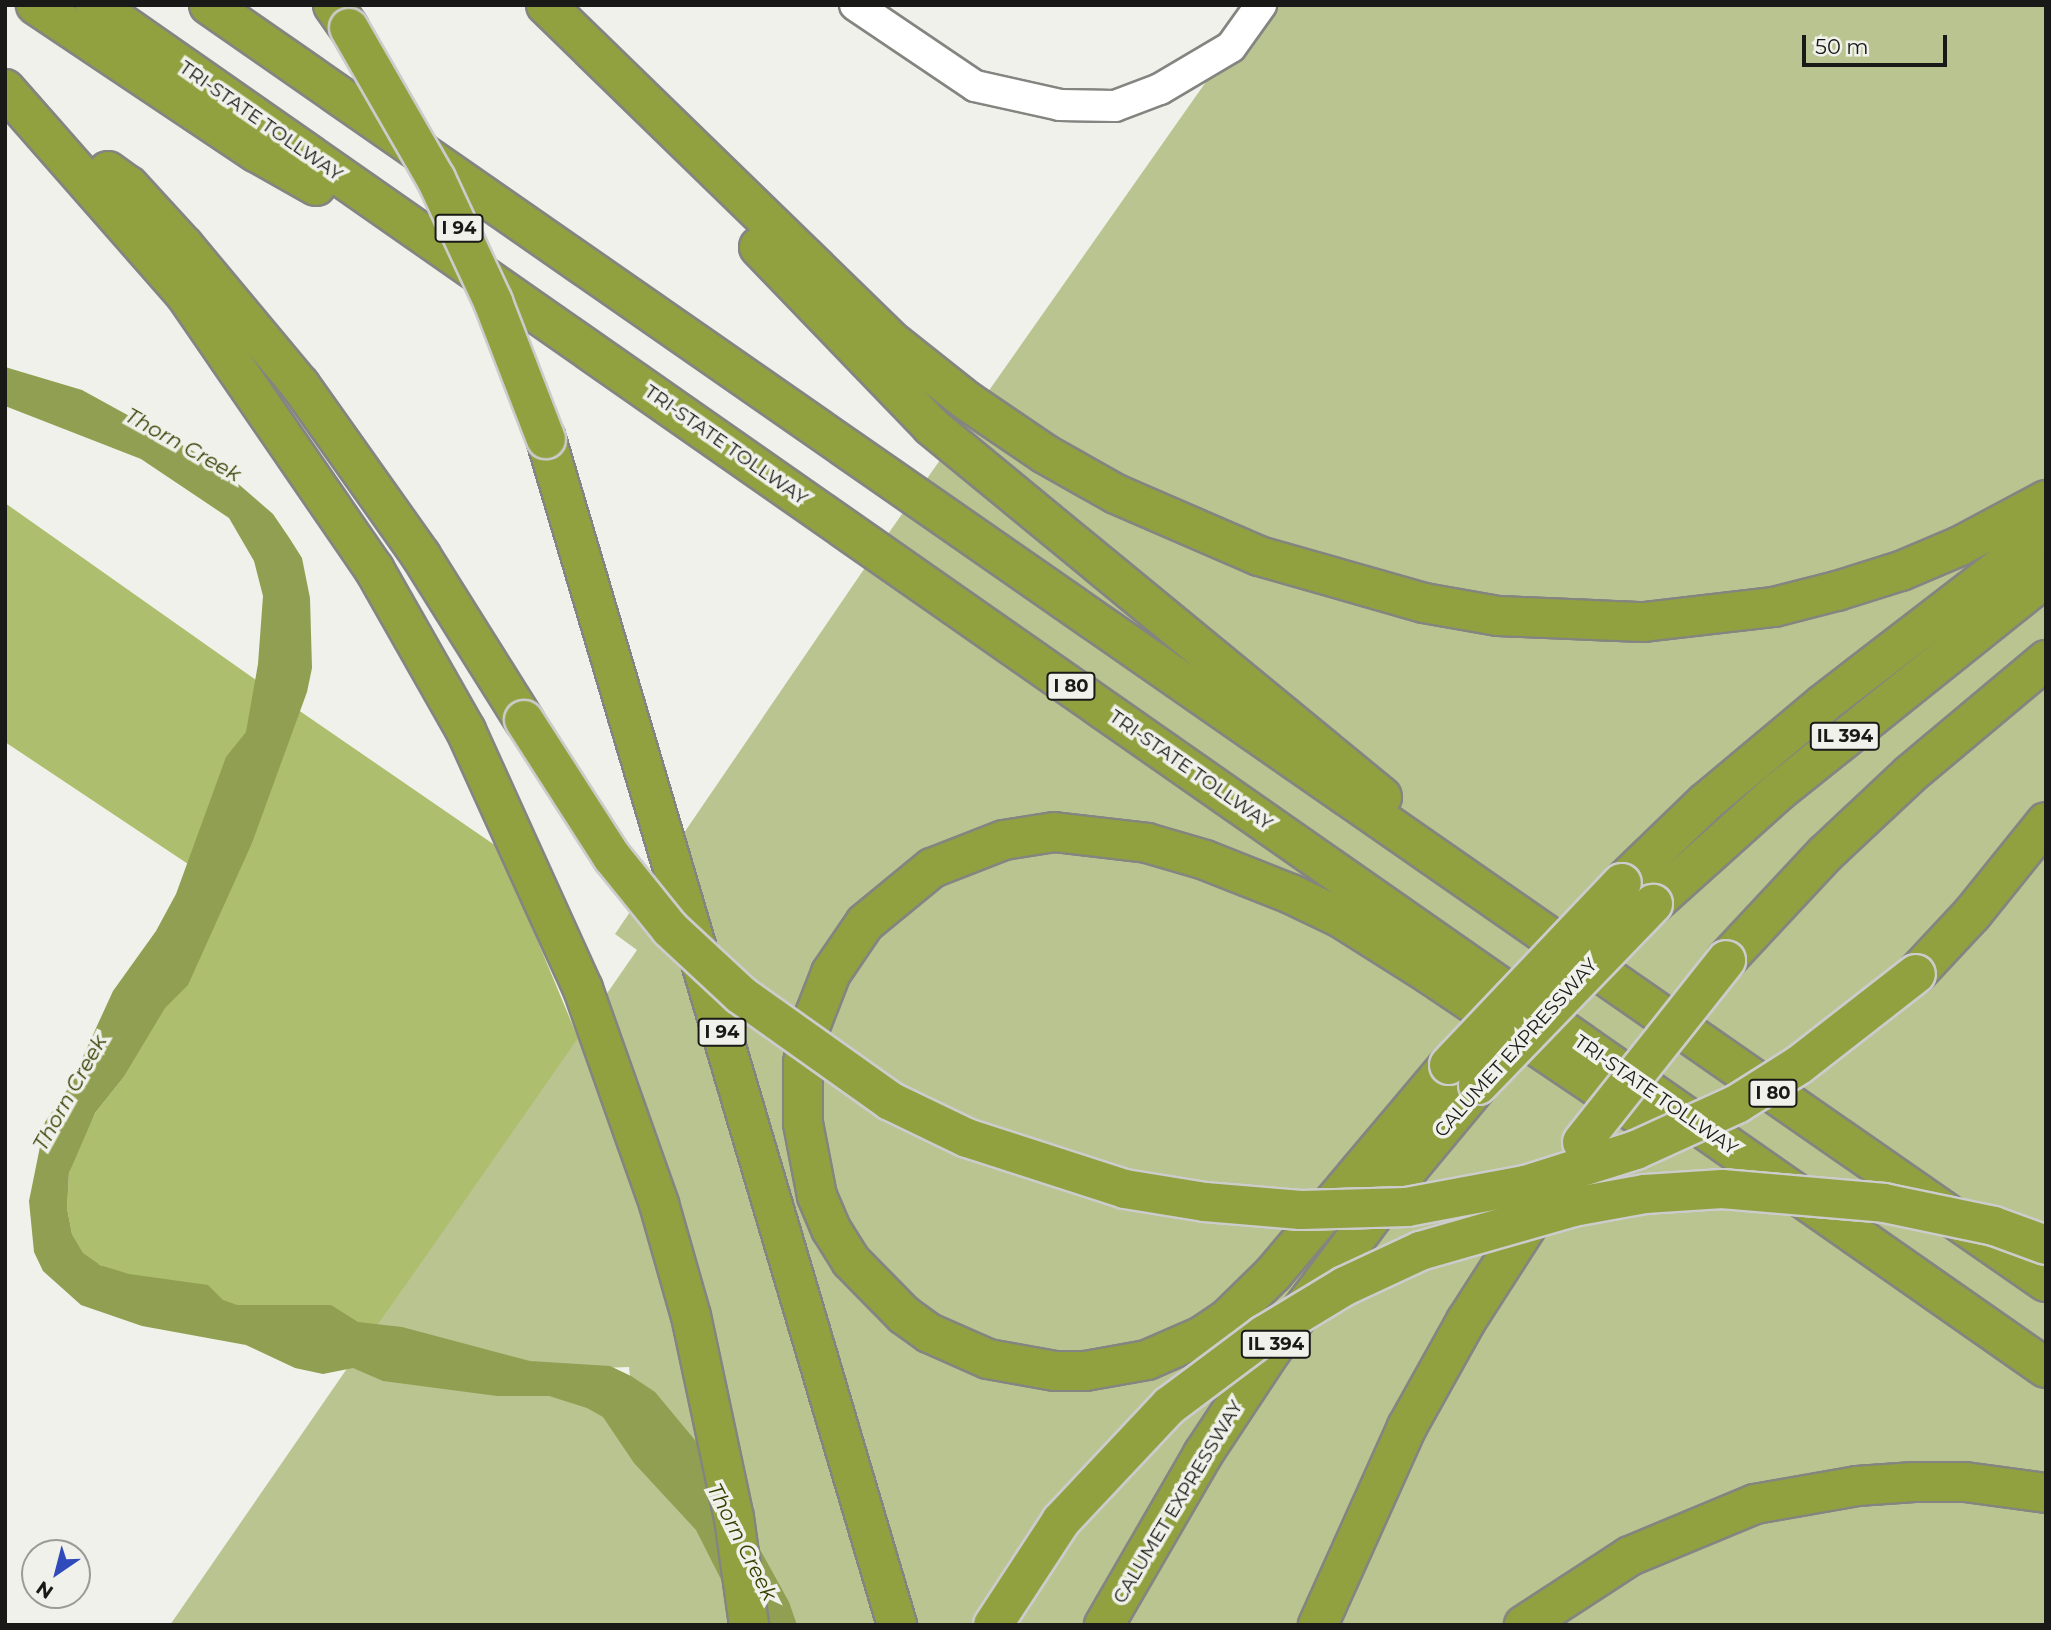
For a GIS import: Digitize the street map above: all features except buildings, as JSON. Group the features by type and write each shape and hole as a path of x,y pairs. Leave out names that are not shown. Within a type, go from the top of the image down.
{"highway":[{"path":"36,5 256,152 533,310"},
{"name":"TRI-STATE TOLLWAY","path":"95,5 2046,1368"},
{"name":"I 80","path":"209,5 2046,1282"},
{"path":"533,5 931,426 1335,753 1500,904"},
{"path":"547,5 895,344 967,401 1045,454 1116,494 1259,555 1424,603 1486,614 1644,622 1774,607 1850,587 1960,546 2046,500"},
{"name":"I 94","path":"341,17 436,179 493,302 545,439 897,1625"},
{"path":"16,100 129,186 300,385 421,556 612,857 670,929 741,995 890,1101 967,1138 1125,1189 1205,1202 1301,1210 1407,1207 1525,1185 1636,1150 1737,1104 1831,1042 1916,974 1972,914 2046,822"},
{"path":"16,100 186,294 282,429 374,569 466,731 583,989 659,1204 691,1316 734,1518 749,1625"},
{"path":"1908,1270 1708,1162 1341,918 1205,860 1095,833 1055,832 1004,840 932,868 883,904 846,947 819,1000 803,1063 803,1123 817,1196 831,1230 852,1261 904,1315 929,1333 988,1359 1044,1370 1085,1371 1147,1360 1202,1336 1227,1319 1273,1274 1463,1075 1622,883 1706,803 1823,704 2046,532"},
{"name":"CALUMET EXPRESSWAY","path":"1104,1625 1203,1454 1271,1351 1384,1200 1463,1075 1779,791 2046,577"},
{"path":"1318,1625 1407,1427 1473,1310 1582,1142 1726,960 1834,845 1919,767 2046,660"},
{"path":"993,1625 1061,1521 1169,1406 1264,1335 1345,1286 1420,1251 1573,1207 1645,1194 1721,1189 1884,1203 1994,1226 2046,1245"},
{"path":"1524,1625 1630,1556 1755,1504 1857,1486 1914,1482 1965,1482 2046,1493"}],"street":[{"path":"855,5 975,86 1060,105 1115,106 1160,89 1231,47 1261,5"}],"shaded area":[{"path":"1260,5 2046,5 2046,1625 170,1625 366,1341 608,1408 637,1450 629,1367 520,1371 371,1335 637,950 615,934 888,534"},
{"path":"5,503 273,692 209,878 5,742"},
{"path":"291,705 499,848 578,1038 371,1335 166,1292 86,1259 72,1234 67,1208 69,1173 79,1145 95,1113 123,1078"}],"water":[{"name":"Thorn Creek","path":"5,367 82,390 213,462 273,514 302,558 310,598 312,668 307,692 252,843 188,985 165,1008 123,1078 95,1113 69,1173 67,1208 72,1234 83,1253 100,1265 129,1274 208,1285 223,1300 237,1305 331,1305 358,1322 402,1327 530,1361 610,1366 631,1376 655,1392 709,1457 789,1602 797,1625 744,1625 696,1530 634,1463 603,1417 587,1408 549,1396 497,1396 383,1381 353,1368 323,1374 295,1368 246,1345 142,1326 81,1305 43,1271 34,1252 29,1201 45,1122 69,1087 113,991 156,931 176,894 226,757 246,732 258,664 263,596 254,561 229,518 141,459 5,406"}]}
